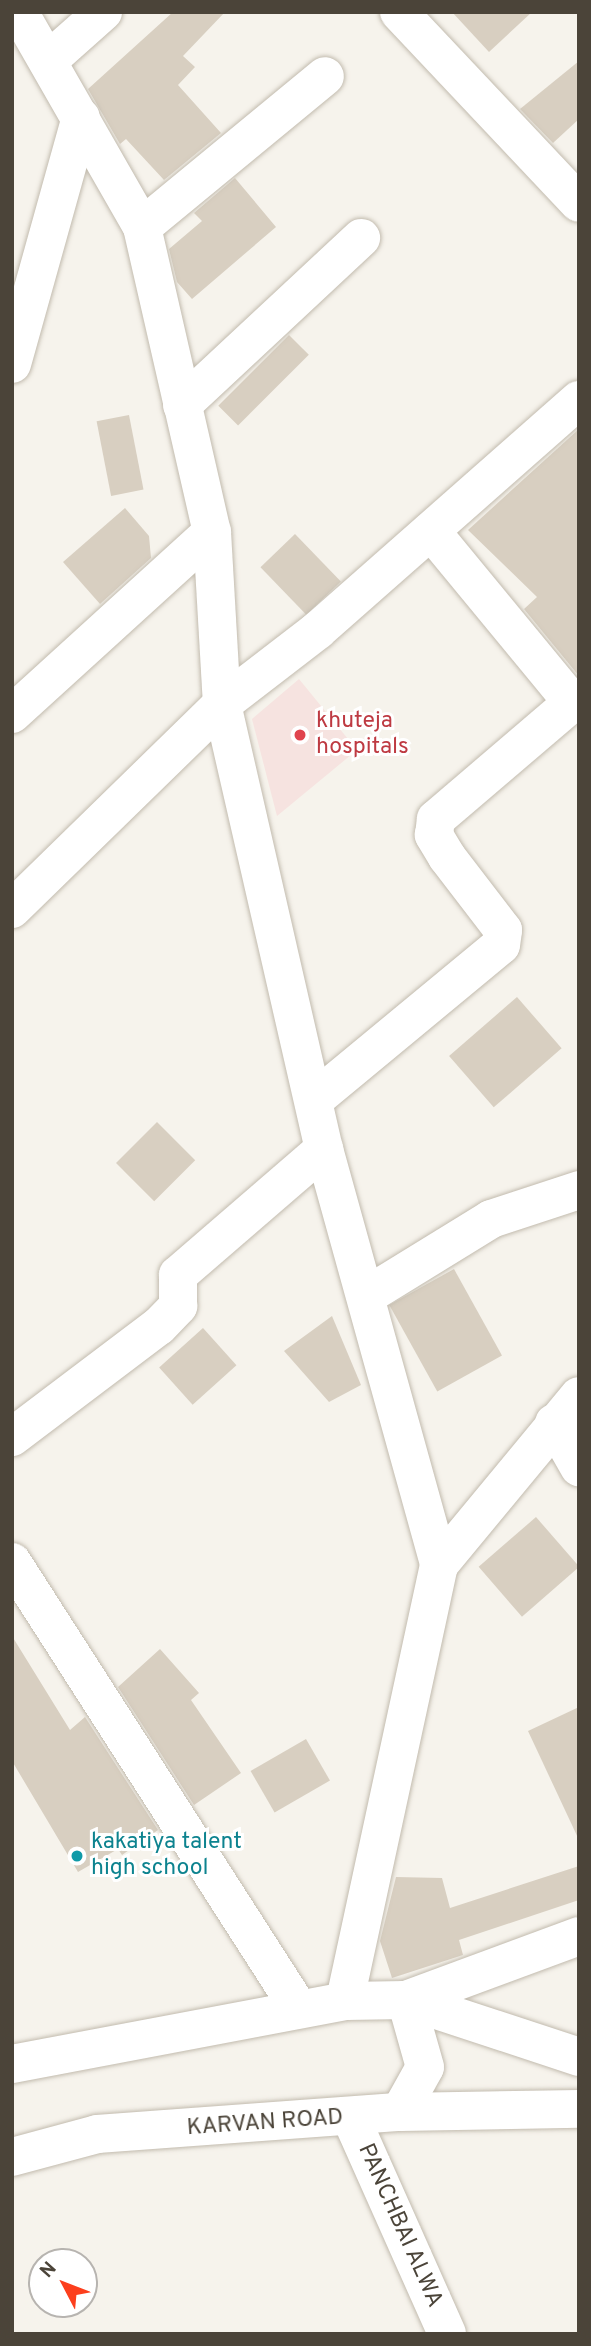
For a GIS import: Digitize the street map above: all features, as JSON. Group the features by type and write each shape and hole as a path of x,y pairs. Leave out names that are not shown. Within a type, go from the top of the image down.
{"street":[{"path":"19,12 50,59 142,227 212,532 222,704 315,1099 324,1149 439,1564"},
{"path":"50,59 103,12"},
{"path":"399,12 579,203"},
{"path":"142,227 325,76"},
{"path":"12,365 81,117"},
{"path":"182,405 361,238"},
{"path":"12,909 222,704 575,410"},
{"path":"315,1099 501,945 503,930 447,857 435,835 436,819 575,700 431,531"},
{"path":"12,714 212,532"},
{"path":"12,1437 159,1326 178,1306 178,1275 324,1149"},
{"path":"366,1296 491,1219 579,1190"},
{"path":"345,2001 439,1564 566,1409"},
{"path":"566,1409 579,1467"},
{"path":"12,1562 299,2009"},
{"path":"406,2000 579,1936"},
{"path":"12,2064 345,2001 406,2000 579,2057"},
{"path":"400,2112 425,2067 406,2000"},
{"name":"KARVAN ROAD","path":"12,2157 97,2134 351,2118 400,2112 579,2109"},
{"name":"PANCHBAI ALWA","path":"351,2118 447,2334"}],"shaded area":[{"name":"khuteja hospitals","path":"299,679 357,750 277,816 252,719"}],"building":[{"path":"173,12 225,12 183,56 195,67 178,85 221,133 164,180 126,139 120,144 88,89"},
{"path":"452,12 532,12 489,52"},
{"path":"579,61 579,119 553,143 520,109"},
{"path":"235,178 276,227 192,299 177,282 169,249 202,221 194,213"},
{"path":"289,335 309,355 238,426 218,406"},
{"path":"129,415 144,490 111,496 97,421"},
{"path":"579,429 579,676 524,609 537,597 468,530"},
{"path":"125,508 149,536 151,558 100,604 63,562"},
{"path":"295,534 341,581 306,615 260,567"},
{"path":"517,997 562,1048 494,1107 449,1056"},
{"path":"157,1122 195,1160 154,1201 116,1163"},
{"path":"454,1269 502,1356 437,1391 389,1305"},
{"path":"332,1316 361,1385 329,1402 284,1351"},
{"path":"203,1328 236,1365 193,1405 159,1367"},
{"path":"536,1517 579,1567 522,1617 479,1567"},
{"path":"12,1636 70,1730 85,1717 158,1830 122,1855 118,1849 78,1872 12,1761"},
{"path":"160,1649 199,1693 191,1700 241,1773 194,1805 118,1687"},
{"path":"579,1707 579,1840 528,1731"},
{"path":"306,1739 330,1781 275,1813 251,1771"},
{"path":"579,1866 579,1900 459,1940 463,1955 392,1978 380,1941 396,1877 442,1878 450,1908"}],"place":[{"name":"khuteja hospitals","path":"300,735"},
{"name":"kakatiya talent high school","path":"77,1856"}]}
